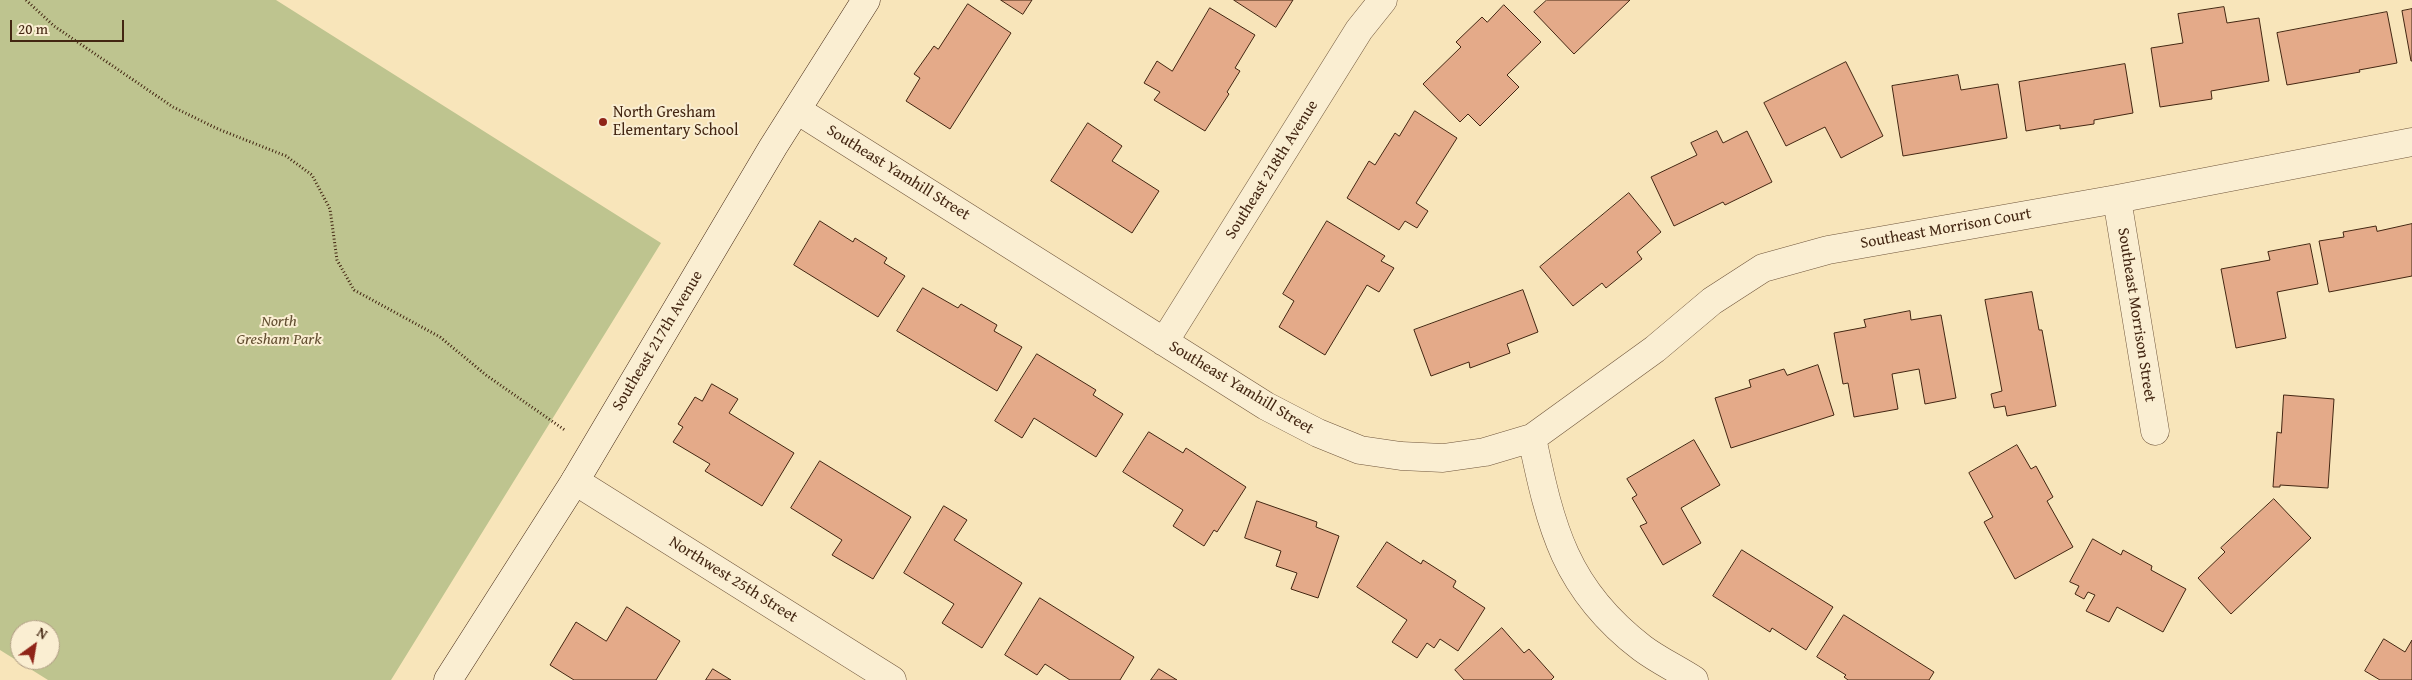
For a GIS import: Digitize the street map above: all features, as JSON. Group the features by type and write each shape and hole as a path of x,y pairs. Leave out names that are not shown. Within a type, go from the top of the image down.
{"street":[{"name":"Southeast 217th Avenue","path":"448,680 575,481 773,147 866,0"},
{"name":"Southeast 218th Avenue","path":"1164,342 1359,30 1383,0"},
{"name":"Southeast Yamhill Street","path":"797,110 1266,406 1318,433 1360,450 1401,456 1443,458 1485,452 1532,438"},
{"name":"Southeast Morrison Court","path":"1532,438 1655,350 1712,301 1763,268 1828,250 2117,199 2412,142"},
{"name":"Southeast Morrison Street","path":"2117,199 2155,430"},
{"path":"1532,438 1543,493 1557,539 1578,581 1607,618 1621,630 1643,648 1694,680"},
{"name":"Northwest 25th Street","path":"575,481 892,680"}],"path":[{"path":"26,0 54,26 173,107 218,129 286,156 312,175 330,209 337,260 354,290 440,337 486,375 566,431 594,448"}],"green space":[{"name":"North Gresham Park","path":"0,0 276,0 661,243 391,680 48,680 32,670 60,670 60,620 10,620 10,656 0,650"}],"building":[{"path":"1001,0 1032,0 1023,14"},
{"path":"1234,0 1293,0 1276,27"},
{"path":"1547,0 1630,0 1574,54 1534,12"},
{"path":"968,4 1011,33 950,129 906,101 920,78 914,74 934,46 938,49"},
{"path":"1504,5 1541,42 1507,75 1519,87 1480,126 1468,114 1460,122 1423,84 1461,47 1456,42 1482,17 1487,22"},
{"path":"2224,7 2227,23 2259,18 2269,81 2211,91 2212,99 2160,107 2151,48 2183,43 2178,14"},
{"path":"1210,8 1255,35 1235,68 1240,71 1227,92 1229,94 1205,131 1154,100 1160,92 1144,83 1157,61 1172,71"},
{"path":"2412,9 2412,61 2411,61 2402,11"},
{"path":"2387,12 2397,63 2359,70 2360,72 2287,85 2277,33"},
{"path":"1846,62 1883,136 1841,158 1825,127 1786,146 1764,103"},
{"path":"2125,64 2133,113 2094,120 2094,124 2060,129 2060,125 2026,131 2019,82"},
{"path":"1958,75 1961,90 1998,84 2007,138 1903,156 1892,86"},
{"path":"1415,111 1457,138 1416,203 1428,211 1417,228 1405,221 1399,230 1347,198 1369,161 1375,165 1395,133 1399,136"},
{"path":"1088,123 1122,146 1112,161 1159,191 1132,233 1051,181"},
{"path":"1717,131 1723,143 1747,131 1772,182 1725,205 1723,202 1674,226 1651,177 1697,155 1691,143"},
{"path":"1629,193 1661,232 1637,252 1642,259 1606,288 1602,283 1573,306 1540,267"},
{"path":"820,221 853,242 855,238 887,258 884,263 905,276 878,317 794,265"},
{"path":"1327,221 1385,256 1381,261 1394,268 1379,292 1367,285 1325,355 1279,327 1294,301 1283,294"},
{"path":"2412,224 2412,276 2329,292 2319,241 2344,237 2343,232 2376,226 2377,231"},
{"path":"2310,244 2318,284 2277,292 2286,338 2236,348 2221,269 2270,260 2268,252"},
{"path":"923,288 958,308 961,304 997,325 994,331 1022,347 997,391 897,331"},
{"path":"1523,290 1538,332 1507,344 1510,353 1470,368 1469,362 1431,376 1414,330"},
{"path":"2032,292 2039,330 2042,330 2056,406 2007,416 2005,406 1994,408 1991,394 2002,391 1985,300"},
{"path":"1910,311 1911,320 1941,315 1956,398 1925,404 1919,369 1892,374 1898,409 1854,417 1848,383 1843,384 1834,333 1866,327 1864,320"},
{"path":"1037,354 1096,390 1093,395 1123,414 1096,457 1034,418 1022,438 995,421"},
{"path":"1818,365 1834,415 1731,448 1715,398 1751,387 1749,380 1784,369 1787,375"},
{"path":"712,384 738,399 729,413 794,453 762,506 705,471 710,464 673,442 683,427 678,424 695,397 702,401"},
{"path":"2284,395 2334,399 2328,488 2280,485 2280,487 2273,487 2277,432 2281,433"},
{"path":"1149,432 1183,453 1186,448 1246,487 1217,532 1214,530 1204,546 1173,526 1183,510 1123,472"},
{"path":"1694,440 1720,485 1681,508 1701,543 1663,565 1640,526 1647,523 1632,498 1637,495 1627,479"},
{"path":"2017,445 2031,469 2036,466 2053,497 2047,501 2073,547 2015,579 1984,522 1993,517 1969,473"},
{"path":"820,461 911,517 873,579 832,555 842,540 791,508"},
{"path":"2274,499 2311,538 2231,614 2198,578 2225,552 2221,548"},
{"path":"1257,501 1317,522 1316,527 1339,536 1318,598 1291,589 1297,573 1276,566 1281,551 1245,538"},
{"path":"944,506 967,520 954,540 1022,583 982,648 942,623 954,604 904,573"},
{"path":"2093,539 2121,555 2123,550 2152,566 2151,570 2186,589 2163,632 2117,607 2109,622 2086,611 2095,595 2088,592 2084,599 2075,594 2079,586 2070,582"},
{"path":"1387,542 1421,564 1423,560 1456,581 1453,587 1485,608 1458,651 1440,639 1434,648 1427,643 1417,658 1392,642 1407,620 1357,587"},
{"path":"1742,550 1833,607 1806,650 1772,628 1770,632 1713,596"},
{"path":"1040,598 1134,657 1120,680 1070,680 1045,664 1037,675 1005,655"},
{"path":"627,607 680,641 656,680 574,680 550,665 576,622 606,641"},
{"path":"1844,615 1934,672 1929,680 1848,680 1844,677 1846,675 1817,657"},
{"path":"1502,628 1524,653 1529,649 1554,677 1551,680 1464,680 1455,670"},
{"path":"2384,639 2405,652 2412,640 2412,680 2380,680 2365,671"},
{"path":"713,669 731,680 706,680"},
{"path":"1159,669 1177,680 1151,680"}],"place":[{"name":"North Gresham Elementary School","path":"603,122"}]}
